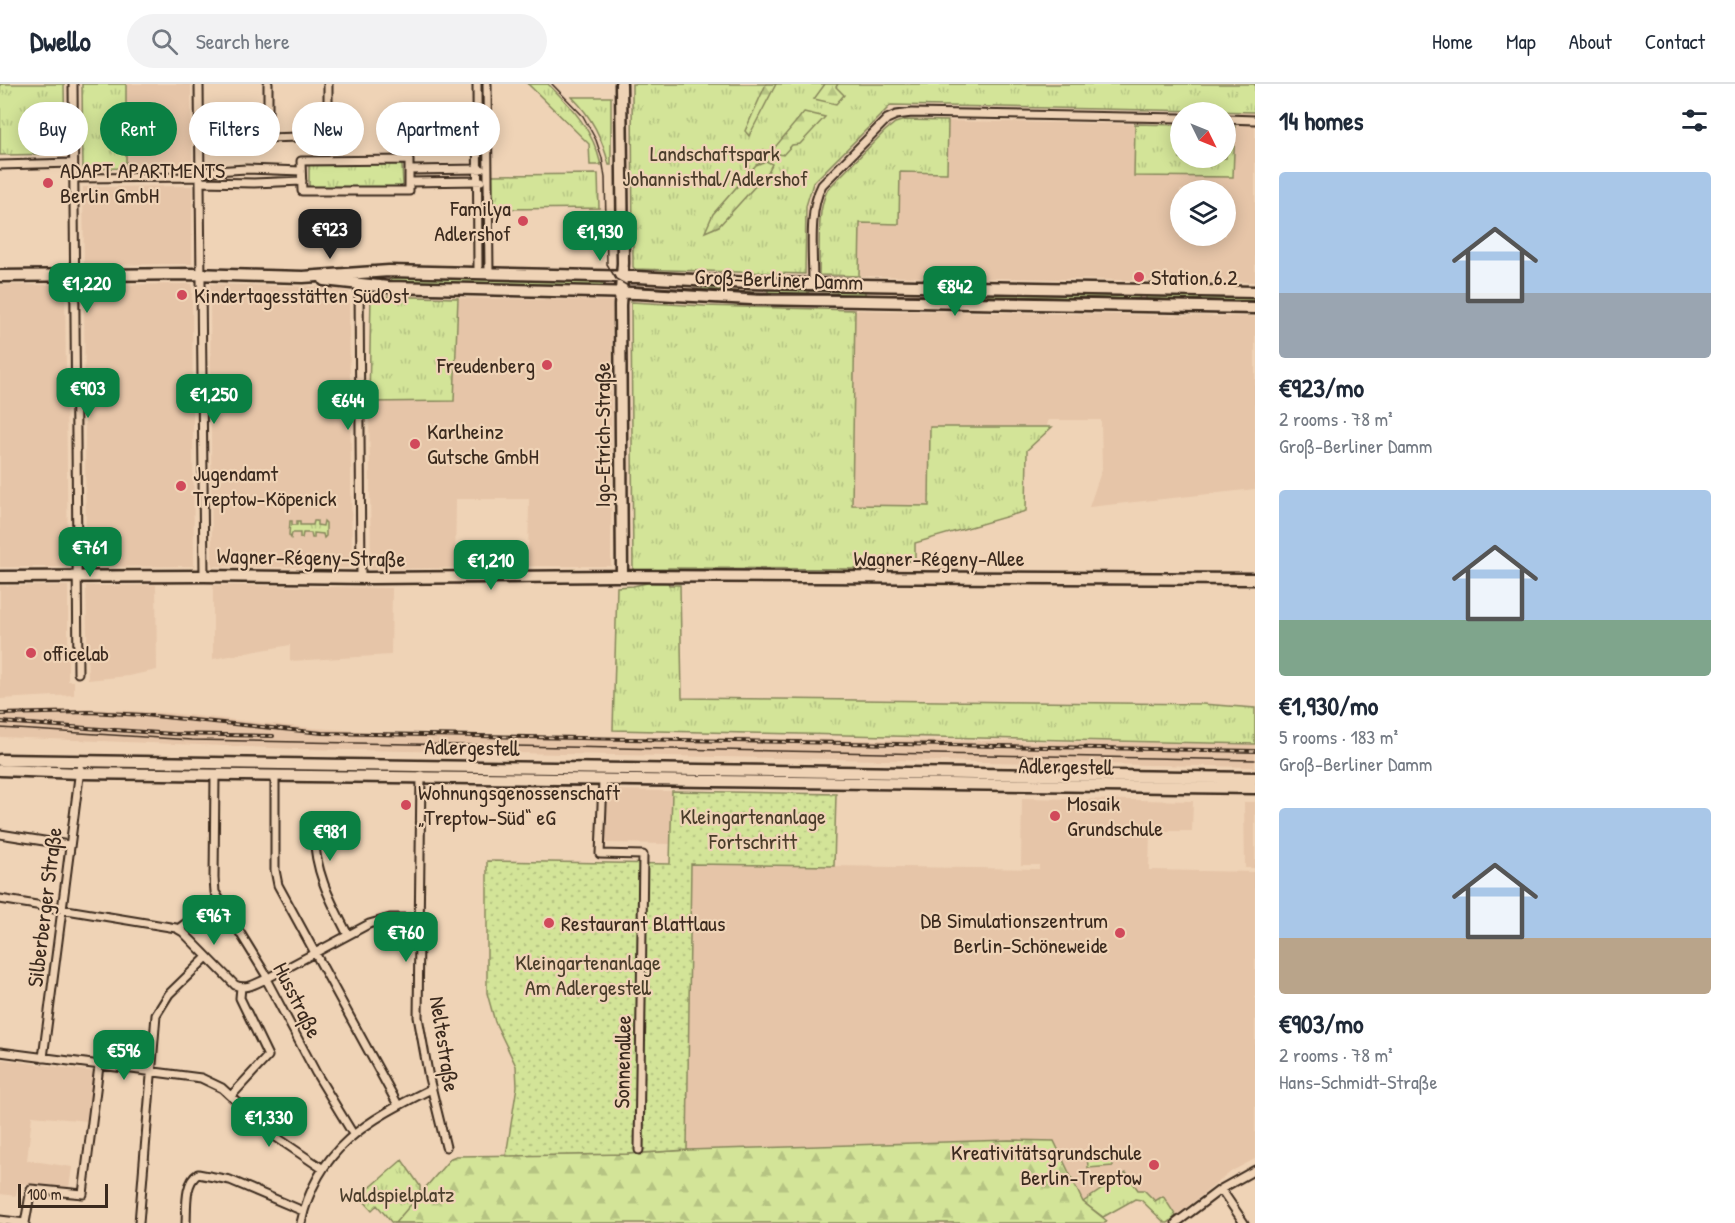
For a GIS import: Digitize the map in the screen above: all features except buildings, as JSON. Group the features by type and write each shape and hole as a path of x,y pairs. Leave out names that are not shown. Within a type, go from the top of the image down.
{"main road":[{"name":"Igo-Etrich-Straße","path":"621,84 622,576"},
{"name":"Groß-Berliner Damm","path":"303,277 360,272 483,273 622,276 721,282 1255,292"},
{"path":"359,284 360,272"},
{"name":"Groß-Berliner Damm","path":"0,276 303,277 388,287 762,299 1255,308"},
{"name":"Wagner-Régeny-Straße","path":"0,577 622,576"},
{"name":"Wagner-Régeny-Allee","path":"622,576 1255,579"},
{"name":"Adlergestell","path":"0,760 421,766 944,779 1189,782 1255,778"},
{"name":"Adlergestell","path":"0,770 603,781 944,779"},
{"name":"Adlergestell","path":"1189,782 1255,788"}],"street":[{"path":"73,84 78,673"},
{"path":"199,84 204,576"},
{"path":"268,84 268,138 328,136 328,84"},
{"path":"477,84 477,181 483,273"},
{"path":"483,273 487,181 487,84"},
{"path":"813,284 814,207 818,193 822,185 883,123 896,115 912,113 1170,118"},
{"path":"1236,119 1255,120"},
{"path":"409,160 409,170 409,191 302,191 301,161 409,160"},
{"path":"0,165 74,163"},
{"path":"409,170 487,168"},
{"path":"74,178 200,177 262,169 301,171"},
{"path":"200,177 254,183 302,181"},
{"path":"409,182 487,181"},
{"path":"359,284 361,578"},
{"name":"Silberberger Straße","path":"43,1058 81,761"},
{"name":"Neltestraße","path":"421,766 418,1017 431,1089 446,1147"},
{"name":"Husstraße","path":"215,775 214,885 219,899 266,975 266,979 315,1072 353,1134"},
{"path":"275,776 276,880 398,1105"},
{"name":"Sonnenallee","path":"603,781 600,854 644,855 639,1150"},
{"path":"314,833 315,854 326,893 348,935"},
{"path":"0,834 69,845"},
{"path":"0,899 178,929 232,983 241,987 249,987 266,979 380,920 419,918"},
{"path":"178,929 219,899"},
{"path":"139,1223 156,1014 169,994 207,957"},
{"path":"231,1096 268,1056 240,998 241,987"},
{"path":"0,1052 201,1078 213,1082 273,1135 323,1169"},
{"path":"0,1220 25,1223 31,1189 80,1195 84,1191 99,1066"},
{"path":"301,1223 303,1211 323,1169 353,1134 374,1118 431,1089"},
{"path":"1176,1223 1221,1189 1255,1170"},
{"path":"186,1223 189,1186 191,1180 198,1174 230,1180 303,1211"},
{"path":"1221,1189 1244,1223"}],"shaded area":[{"path":"82,84 191,84 189,156 192,156 192,167 83,169 83,156 88,156 88,102 82,102"},
{"path":"1236,111 1255,112 1255,282 859,276 860,223 900,172 947,173 948,121 1135,124 1134,176 1233,176 1233,168 1236,168"},
{"path":"192,186 192,264 84,265 83,187"},
{"path":"192,284 194,566 86,567 84,285"},
{"path":"210,284 325,287 349,292 352,564 348,568 212,566"},
{"path":"0,285 65,285 68,567 0,567"},
{"path":"458,298 612,301 611,566 528,566 529,499 456,499 455,568 371,569 369,402 454,401"},
{"path":"855,310 1255,317 1255,489 1089,507 1102,469 1101,420 1048,420 1047,427 930,427 929,506 852,505"},
{"path":"156,585 157,670 88,680 86,586"},
{"path":"213,585 392,588 391,655 290,661 290,645 213,659"},
{"path":"0,586 68,586 68,681 74,681 74,695 0,699"},
{"path":"94,709 167,713 300,727 415,735 1255,744 1255,767 298,749 0,737 0,712"},
{"path":"604,790 672,791 671,844 602,843"},
{"path":"1022,798 1193,801 1192,831 1150,831 1149,870 1255,872 1255,1159 1232,1171 1176,1216 1163,1196 1155,1201 1144,1191 1138,1190 1126,1173 1083,1202 1054,1141 1009,1140 687,1150 691,864 1039,869 1039,865 1021,865"},
{"path":"1244,802 1255,802 1255,868 1245,868"},
{"path":"0,1059 95,1072 89,1121 32,1116 27,1160 72,1167 69,1188 18,1183 16,1196 0,1194"}],"green space":[{"path":"0,84 64,84 64,102 18,102 18,155 0,155"},
{"path":"82,84 126,84 126,102 100,102 100,156 126,156 126,168 83,169 83,156 88,156 88,102 82,102"},
{"path":"528,84 548,84 566,102 587,130 601,165 590,165 589,144"},
{"name":"Landschaftspark Johannisthal/Adlershof","path":"632,84 1255,84 1255,112 1236,112 1236,102 1170,102 1170,110 891,105 813,183 806,206 805,274 635,269 633,267"},
{"path":"766,84 776,84 749,136 745,131"},
{"path":"825,84 838,84 836,87 844,95 836,104 814,99"},
{"path":"572,97 611,97 611,165 609,165 595,128"},
{"path":"804,112 825,117 800,144 792,145 783,155 771,152"},
{"path":"905,120 948,121 947,173 900,172 899,224 860,223 859,276 819,275 820,219 828,189 885,131 895,123"},
{"path":"1135,124 1170,125 1170,168 1233,168 1233,177 1134,176"},
{"path":"766,161 772,164 768,172 719,226 705,232 713,214 756,165"},
{"path":"400,162 403,185 400,188 311,188 309,186 309,166 312,163"},
{"path":"598,174 599,208 492,209 492,175"},
{"path":"391,274 604,279 605,289 390,284"},
{"path":"688,283 730,285 730,291 768,293 768,290 761,289 761,286 865,288 865,298 837,298 837,292 808,291 808,297 687,293 687,290 702,289 702,287 688,286"},
{"path":"938,289 1136,293 1140,295 1138,303 942,300 942,297 938,296"},
{"path":"1146,293 1255,295 1255,305 1146,303"},
{"path":"371,296 458,298 454,401 369,402"},
{"path":"631,302 855,310 852,505 929,506 930,427 1052,427 1027,450 1026,511 915,543 915,560 856,569 668,568 668,571 633,571"},
{"path":"290,521 292,525 297,525 297,521 300,521 300,525 313,525 314,521 317,521 317,525 323,526 324,521 326,536 324,538 323,534 314,533 314,538 312,538 311,533 303,533 300,538 300,533 292,533 291,538 289,535"},
{"path":"652,582 680,585 682,698 1202,704 1255,708 1255,744 613,730 617,587"},
{"name":"Kleingartenanlage Am Adlergestell","path":"672,791 836,794 834,866 691,864 687,1150 627,1154 506,1156 517,1086 516,1066 495,1022 487,993 487,861 670,864"},
{"path":"1009,1140 1054,1141 1083,1202 1107,1221 1105,1223 395,1223 451,1158 456,1156 627,1154"},
{"path":"1112,1151 1113,1166 1088,1168 1087,1153"},
{"name":"Waldspielplatz","path":"402,1160 420,1186 420,1223 392,1223 377,1205 372,1210 362,1199 365,1192"},
{"path":"1126,1173 1138,1190 1144,1190 1155,1201 1163,1196 1176,1216 1165,1223 1141,1200 1135,1199 1103,1217 1083,1202"}],"tram line":[{"path":"552,84 583,116 596,140 605,178 607,264 616,279 630,287 758,295 921,295 1255,301"},
{"path":"0,728 192,740 1255,760"}],"railway":[{"path":"0,714 89,712 144,715 322,733 1255,751"},
{"path":"0,722 173,734 273,736"}],"place":[{"name":"ADAPT APARTMENTS Berlin GmbH","path":"48,183"},
{"name":"Familya Adlershof","path":"523,221"},
{"name":"Station 6.2","path":"1139,277"},
{"name":"Kindertagesstätten SüdOst","path":"182,295"},
{"name":"Freudenberg","path":"547,365"},
{"name":"Karlheinz Gutsche GmbH","path":"415,444"},
{"name":"Jugendamt Treptow-Köpenick","path":"181,486"},
{"name":"officelab","path":"31,653"},
{"name":"Wohnungsgenossenschaft „Treptow-Süd“ eG","path":"406,805"},
{"name":"Mosaik Grundschule","path":"1055,816"},
{"name":"Restaurant Blattlaus","path":"549,923"},
{"name":"DB Simulationszentrum Berlin-Schöneweide","path":"1120,933"},
{"name":"Kreativitätsgrundschule Berlin-Treptow","path":"1154,1165"}],"park label":[{"name":"Kleingartenanlage Fortschritt","path":"753,828"}]}
